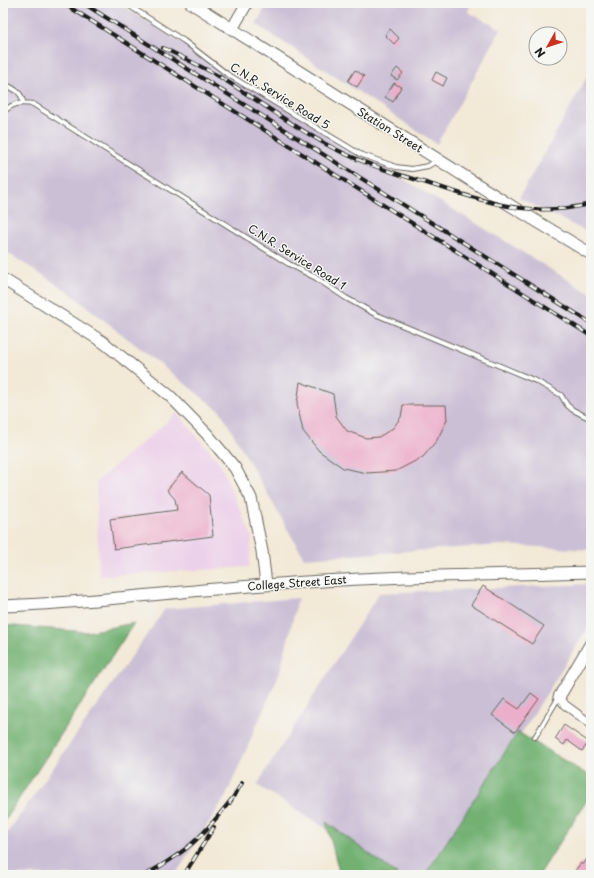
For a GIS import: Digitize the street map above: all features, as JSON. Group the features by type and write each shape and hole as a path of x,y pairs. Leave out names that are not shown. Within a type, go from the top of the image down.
{"street":[{"name":"Station Street","path":"191,3 551,231 591,254"},
{"path":"232,29 247,3"},
{"path":"3,279 103,342 170,396 207,434 235,468 251,498 262,551 266,584"},
{"name":"College Street East","path":"3,606 58,604 266,584 372,578 591,572"},
{"path":"591,643 559,697 565,705 591,724"}],"lane":[{"name":"C.N.R. Service Road 5","path":"125,3 184,41 227,74 360,154 396,167 412,170 428,166 438,160"},
{"path":"3,83 19,93 23,102 13,104 3,113"},
{"name":"C.N.R. Service Road 1","path":"23,102 33,104 289,264 328,285 351,301 399,325 536,381 561,395 570,407 591,419"},
{"path":"534,737 559,697"}],"shaded area":[{"path":"3,3 118,3 591,294 591,550 503,545 304,558 221,412 67,291 3,250"},
{"path":"268,3 471,3 468,12 501,29 437,144 256,24"},
{"path":"591,70 591,234 519,198"},
{"path":"177,413 220,463 252,537 249,567 99,576 96,482"},
{"path":"591,584 591,623 432,875 400,875 257,785 379,593"},
{"path":"298,598 280,672 226,796 175,875 3,875 3,839 165,609"}],"green space":[{"path":"134,623 3,823 3,625 87,632"},
{"path":"518,732 591,777 591,794 539,875 425,875"},
{"path":"326,822 398,875 340,875"}],"building":[{"path":"390,29 399,38 394,44 385,35"},
{"path":"397,68 403,73 397,80 391,76"},
{"path":"355,70 364,76 357,87 348,81"},
{"path":"436,72 447,78 443,86 432,80"},
{"path":"394,83 401,87 393,102 385,97"},
{"path":"300,382 333,394 336,416 347,431 366,438 379,437 393,428 401,417 403,405 446,405 447,420 437,440 423,457 396,471 367,473 343,468 319,451 303,431 297,404"},
{"path":"182,472 209,495 213,536 114,549 110,519 177,510 175,499 167,490"},
{"path":"483,586 544,626 532,644 471,605"},
{"path":"531,693 539,699 515,732 492,715 504,699 519,709"},
{"path":"564,725 589,742 582,751 567,740 564,745 555,739"},
{"path":"591,852 591,875 577,875 574,872 581,863 583,865"}],"railway":[{"path":"63,3 591,336"},
{"path":"83,3 591,323"},
{"path":"163,48 220,77 322,142 369,164 470,197 520,208 572,208 591,204"},
{"path":"229,804 242,783"},
{"path":"145,875 172,859 190,845 210,826 231,800"},
{"path":"184,875 214,827"}]}
